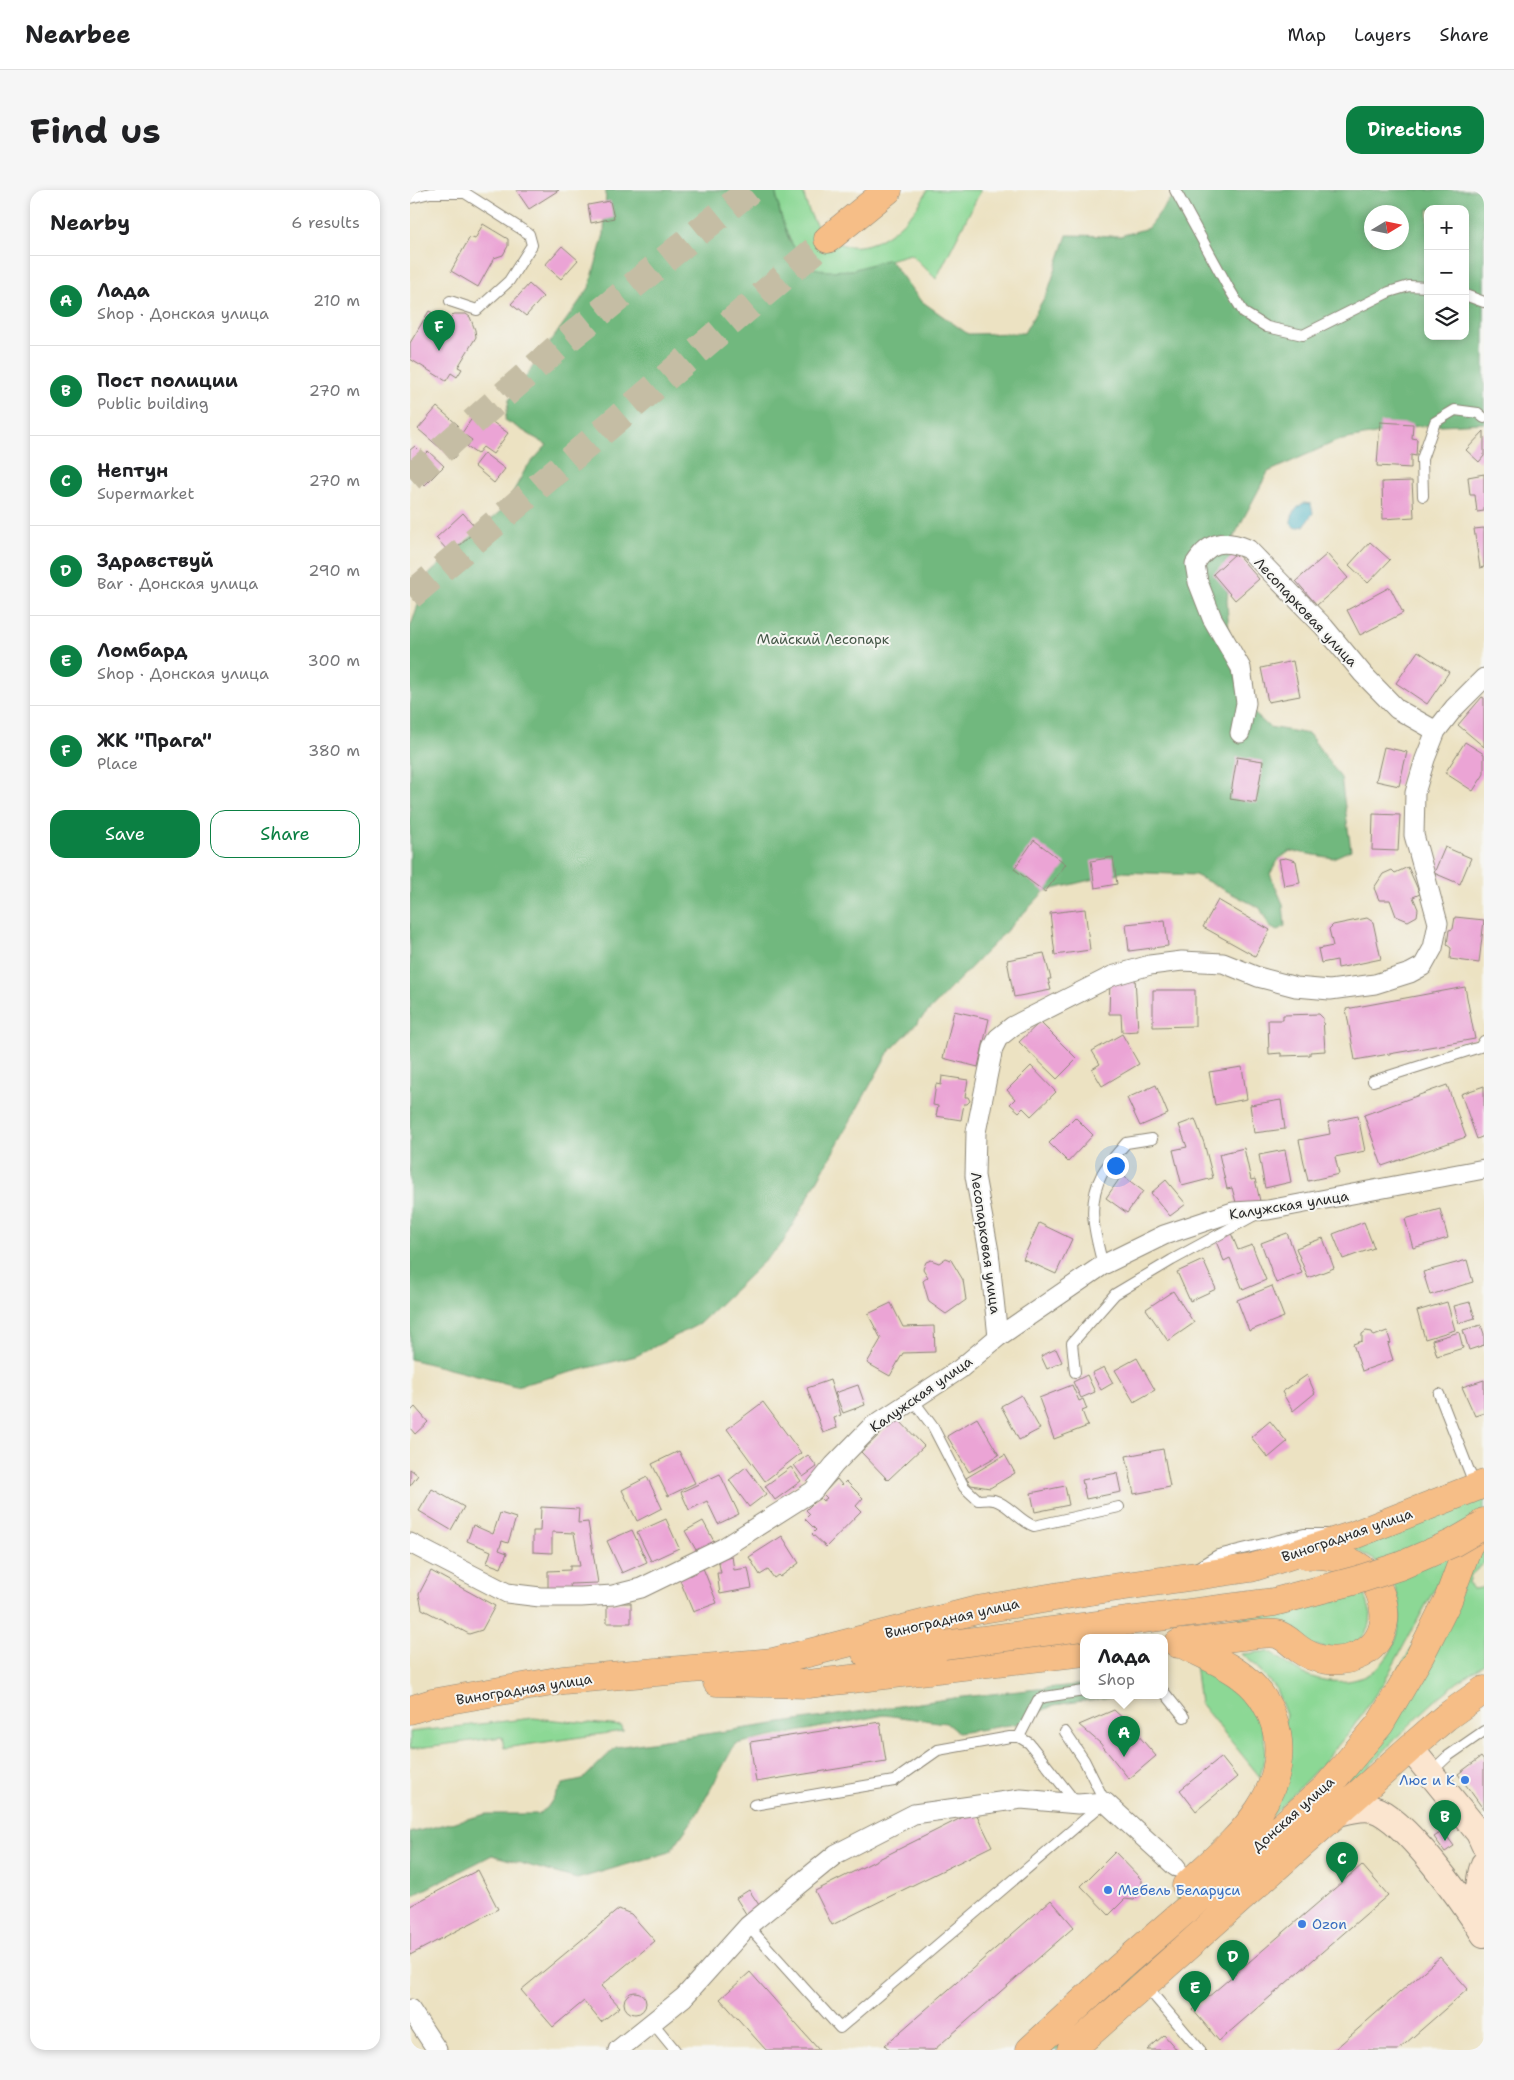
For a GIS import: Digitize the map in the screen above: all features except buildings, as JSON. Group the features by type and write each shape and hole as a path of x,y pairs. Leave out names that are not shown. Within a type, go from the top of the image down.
{"main road":[{"path":"828,239 888,190"},
{"name":"Виноградная улица","path":"410,1710 432,1704 562,1680 773,1662 977,1610 1084,1592 1251,1568 1354,1535 1480,1486"},
{"name":"Донская улица","path":"1030,2050 1118,1968 1326,1788 1380,1724 1420,1656 1448,1600 1468,1546 1484,1522"},
{"path":"773,1662 944,1645 1274,1602 1358,1580 1400,1566 1453,1543 1484,1526"},
{"path":"1172,1644 1276,1634 1290,1641 1308,1655 1331,1660 1353,1657 1373,1646 1378,1641 1384,1628 1384,1608 1378,1589 1366,1572 1356,1565 1338,1558 1319,1554 1293,1555"},
{"path":"1118,1968 1179,1893 1246,1829 1267,1798 1274,1781 1278,1762 1279,1744 1275,1725 1268,1708 1258,1692 1245,1678 1230,1668 1172,1644"},
{"path":"562,1680 808,1684 1080,1652"},
{"name":"Донская улица","path":"1071,2050 1410,1748 1446,1717 1484,1690"}],"street":[{"name":"Лесопарковая улица","path":"1240,733 1246,703 1241,668 1212,618 1198,582 1194,564 1203,550 1219,543 1235,544 1248,549 1324,628 1397,709 1436,731"},
{"name":"Лесопарковая улица","path":"998,1337 989,1252 975,1176 976,1132 993,1048 998,1038 1012,1026 1112,976 1150,965 1182,961 1223,963 1258,977 1296,987 1330,990 1375,984 1410,973 1423,966 1433,948 1438,923 1414,835 1415,793 1436,731 1454,708 1484,678"},
{"name":"Калужская улица","path":"410,1543 507,1593 540,1597 581,1597 613,1594 641,1588 723,1548 813,1491 834,1464 870,1428 960,1369 998,1337 1103,1265 1164,1235 1233,1212 1268,1210 1484,1169"},
{"path":"1410,1748 1479,1833 1484,1844"},
{"path":"618,2050 684,1997 748,1926 836,1854 914,1814 1021,1799 1078,1804 1104,1802 1176,1867"},
{"path":"1335,1814 1363,1808 1387,1815 1405,1831 1446,1880 1484,1934"},
{"path":"1446,1880 1456,1884 1465,1884 1482,1879 1479,1900 1484,1929"},
{"path":"410,2009 437,2050"}],"lane":[{"path":"1175,190 1244,313 1267,327 1303,335 1389,292 1409,286 1424,287"},
{"path":"410,198 429,191 465,193 530,234 532,245 509,281 477,310 450,301"},
{"path":"1469,296 1484,302"},
{"path":"1423,496 1422,458 1435,422 1455,410 1478,413 1484,418"},
{"path":"1373,1081 1480,1047 1484,1041"},
{"path":"1103,1265 1095,1235 1092,1201 1102,1174 1126,1143 1152,1139"},
{"path":"1075,1372 1072,1343 1115,1294 1242,1220 1268,1210"},
{"path":"1440,1394 1480,1486"},
{"path":"913,1400 933,1427 964,1487 978,1500 993,1500 1001,1503 1024,1522 1034,1526 1119,1507"},
{"path":"1179,1578 1218,1555 1304,1534 1354,1535"},
{"path":"1020,1738 1038,1700 1045,1697 1080,1692"},
{"path":"1168,1697 1184,1717"},
{"path":"748,1926 840,2028 1104,1802 1084,1760 1064,1732"},
{"path":"1430,1772 1448,1756 1484,1732"},
{"path":"754,1805 894,1781 938,1750 1010,1737 1020,1738 1029,1743 1078,1804"},
{"path":"1144,1985 1200,2050"},
{"path":"652,2022 675,2050"}],"green space":[{"name":"Майский Лесопарк","path":"606,190 775,190 789,240 800,255 814,268 828,271 852,270 889,259 920,300 968,334 1024,333 1048,291 1067,235 1120,236 1148,228 1177,190 1484,190 1484,423 1418,426 1337,441 1268,472 1231,542 1227,601 1230,655 1244,704 1269,727 1309,734 1341,778 1351,850 1333,858 1290,851 1279,859 1270,874 1283,904 1285,926 1277,931 1270,927 1260,908 1195,875 1123,872 1045,891 888,1053 782,1244 699,1324 636,1356 516,1386 410,1359 410,628 429,574 505,507 526,468 547,445 505,420 509,400 589,288 604,234"},
{"path":"775,190 803,190 808,209 816,224 826,236 839,243 852,246 867,245 883,238 908,218 927,190 981,190 936,279 911,254 848,271 838,272 814,268 805,262 792,244 783,222"},
{"path":"1484,1492 1484,1511 1447,1566 1384,1682 1351,1730 1323,1763 1264,1825 1179,1902 1177,1898 1259,1821 1286,1715 1276,1689 1254,1664 1241,1654 1268,1652 1304,1674 1318,1679 1348,1681 1366,1675 1380,1665 1391,1651 1397,1634 1400,1616 1398,1598 1392,1581 1378,1563 1355,1550 1356,1547"},
{"path":"1484,1535 1484,1563 1471,1575 1469,1583 1473,1589 1481,1588 1484,1585 1484,1664 1440,1696 1324,1813 1062,2050 1048,2050 1131,1979 1306,1815"},
{"path":"1365,1594 1371,1614 1370,1624 1359,1642 1340,1651 1216,1627 1215,1621 1314,1605"},
{"path":"1195,1665 1219,1671 1260,1712 1266,1751 1260,1777 1200,1703"},
{"path":"1080,1684 1080,1699 1097,1699 1054,1705 1016,1724 958,1733 946,1723 884,1715 735,1744 697,1814 670,1852 577,1879 492,1855 410,1897 410,1833 487,1814 538,1814 547,1808 563,1784 582,1780 616,1747 954,1698"},
{"path":"533,1718 622,1726 623,1731 504,1748 502,1737 410,1749 410,1732"}],"water":[{"path":"1301,504 1311,504 1313,513 1304,526 1295,528 1291,524 1293,515"}],"tunnel":[{"path":"410,478 557,348 750,190"},
{"path":"410,596 828,239"}],"place":[{"name":"ЖК \"Прага\"","path":"439,351"},
{"name":"Лада","path":"1124,1757"},
{"name":"Люс и К","path":"1465,1780"},
{"name":"Пост полиции","path":"1445,1841"},
{"name":"Нептун","path":"1342,1883"},
{"name":"Мебель Беларуси","path":"1108,1890"},
{"name":"Ozon","path":"1302,1924"},
{"name":"Здравствуй","path":"1233,1981"},
{"name":"Ломбард","path":"1195,2012"}]}
